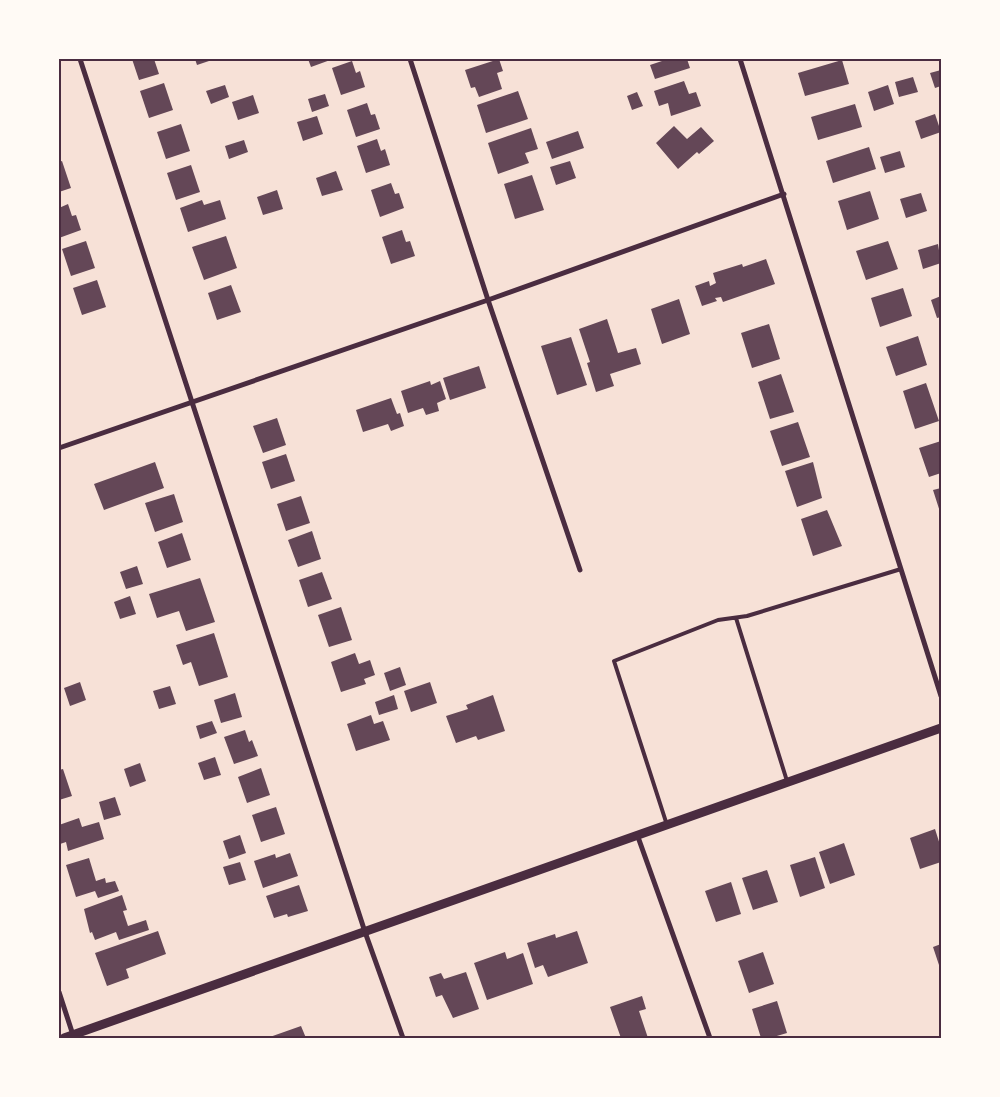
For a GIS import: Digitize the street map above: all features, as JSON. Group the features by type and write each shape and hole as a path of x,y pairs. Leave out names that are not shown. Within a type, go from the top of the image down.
{"street":[{"path":"80,59 365,932 403,1038"},
{"path":"410,59 488,300 580,570"},
{"path":"740,59 941,696"},
{"path":"59,448 488,300 784,194"},
{"path":"59,992 68,1037 638,837 941,728"},
{"path":"638,837 710,1038"}],"lane":[{"path":"668,826 614,661 718,620 736,618 901,569"},
{"path":"736,618 788,783"}],"building":[{"path":"132,59 154,59 159,74 139,80"},
{"path":"195,59 215,59 197,65"},
{"path":"308,59 333,59 311,67"},
{"path":"499,59 503,71 497,73 502,89 479,97 475,87 471,88 465,70"},
{"path":"662,59 687,59 690,68 655,79 650,65 662,61"},
{"path":"842,60 849,84 805,96 798,73"},
{"path":"352,61 356,73 360,71 365,87 341,95 332,68"},
{"path":"941,70 941,86 935,88 930,73"},
{"path":"913,77 918,92 899,97 895,82"},
{"path":"684,81 689,94 696,92 701,106 671,116 668,103 659,106 654,91"},
{"path":"164,83 173,110 149,118 140,91"},
{"path":"225,85 229,97 211,104 206,91"},
{"path":"888,85 894,104 874,111 868,92"},
{"path":"518,91 528,119 486,133 477,105"},
{"path":"637,92 643,106 632,110 627,96"},
{"path":"325,94 329,106 312,112 308,99"},
{"path":"253,95 259,113 238,120 232,102"},
{"path":"367,103 371,115 375,114 380,129 356,137 347,110"},
{"path":"855,104 862,127 818,140 811,117"},
{"path":"935,114 941,132 921,139 915,121"},
{"path":"317,116 323,134 303,141 297,122"},
{"path":"181,124 190,151 166,159 157,132"},
{"path":"674,126 687,139 701,127 714,141 699,154 697,152 678,169 656,143"},
{"path":"531,128 538,149 525,153 529,163 498,174 488,143"},
{"path":"578,131 584,148 552,159 546,142"},
{"path":"377,139 381,151 385,149 390,165 366,173 357,146"},
{"path":"244,140 248,152 229,159 225,146"},
{"path":"869,147 876,169 833,183 826,161"},
{"path":"900,151 905,167 885,173 880,157"},
{"path":"62,161 71,188 59,192 59,162"},
{"path":"570,161 576,178 556,185 550,167"},
{"path":"191,165 200,192 176,200 167,173"},
{"path":"336,171 343,190 322,196 316,178"},
{"path":"532,175 544,210 515,219 504,184"},
{"path":"391,183 395,194 399,193 404,208 380,217 371,190"},
{"path":"277,190 283,209 263,215 257,197"},
{"path":"870,191 879,219 847,230 838,201"},
{"path":"921,193 927,211 906,218 900,199"},
{"path":"202,200 204,205 220,200 226,219 188,232 180,208"},
{"path":"68,204 72,216 76,215 81,230 59,238 59,208"},
{"path":"402,230 406,242 410,241 415,256 391,264 382,237"},
{"path":"226,236 237,268 204,280 192,247"},
{"path":"86,241 95,268 71,276 62,249"},
{"path":"888,241 898,269 866,280 856,251"},
{"path":"938,244 941,263 923,269 918,250"},
{"path":"766,259 775,284 723,302 721,297 715,298 717,301 702,306 695,286 709,281 710,286 716,283 713,273 742,264 743,267"},
{"path":"97,280 106,307 82,315 73,288"},
{"path":"231,285 241,312 217,320 208,293"},
{"path":"903,288 912,316 880,327 871,298"},
{"path":"941,296 941,317 937,318 931,300"},
{"path":"679,299 690,334 662,344 651,309"},
{"path":"607,319 618,353 636,348 641,364 610,374 614,386 596,392 587,363 590,362 579,329"},
{"path":"769,324 780,359 752,368 741,333"},
{"path":"918,336 927,365 896,376 886,347"},
{"path":"571,337 587,385 557,395 541,346"},
{"path":"479,366 486,388 450,400 443,378"},
{"path":"781,374 794,412 770,419 758,382"},
{"path":"430,381 431,385 440,381 446,399 437,403 439,411 426,415 423,408 408,413 401,391"},
{"path":"926,383 939,421 915,429 903,391"},
{"path":"391,398 397,414 400,413 404,426 391,431 388,424 363,432 356,410"},
{"path":"277,418 286,445 263,453 253,426"},
{"path":"798,422 810,457 782,466 770,431"},
{"path":"941,441 941,473 929,477 919,448"},
{"path":"286,454 295,481 271,489 262,462"},
{"path":"155,462 164,488 104,510 94,484"},
{"path":"813,462 822,498 797,507 785,471"},
{"path":"941,488 941,515 933,490"},
{"path":"174,494 183,522 155,532 145,503"},
{"path":"301,496 310,523 286,531 277,504"},
{"path":"827,510 842,546 813,556 801,519"},
{"path":"312,531 321,559 298,567 288,540"},
{"path":"182,533 191,560 167,568 158,542"},
{"path":"137,566 143,584 126,589 120,572"},
{"path":"322,572 332,599 308,607 299,580"},
{"path":"200,578 215,622 186,631 179,611 157,618 149,594"},
{"path":"130,596 136,614 120,619 114,602"},
{"path":"341,607 352,640 329,647 318,615"},
{"path":"214,633 228,677 199,686 191,662 183,665 176,645"},
{"path":"355,653 359,664 370,660 375,675 364,679 366,684 341,692 331,662"},
{"path":"400,667 406,685 390,691 384,673"},
{"path":"80,682 86,700 70,706 64,688"},
{"path":"430,682 437,703 411,712 404,691"},
{"path":"170,686 176,704 159,709 153,691"},
{"path":"235,693 242,717 221,723 214,700"},
{"path":"394,695 398,709 379,715 375,702"},
{"path":"493,695 505,731 478,740 476,736 456,743 446,716 468,709 466,705"},
{"path":"371,715 374,724 383,721 390,740 356,751 347,724"},
{"path":"212,721 217,733 200,739 196,726"},
{"path":"245,730 249,742 252,740 258,756 234,764 224,737"},
{"path":"215,757 221,775 204,780 198,763"},
{"path":"140,763 146,781 130,787 124,769"},
{"path":"261,768 270,795 247,803 238,777"},
{"path":"63,769 72,796 59,800 59,770"},
{"path":"115,797 121,815 104,820 99,802"},
{"path":"276,807 285,834 261,842 252,815"},
{"path":"79,818 82,827 99,822 104,839 68,851 66,842 60,844 59,825"},
{"path":"935,829 941,848 941,862 920,869 910,838"},
{"path":"240,835 246,853 229,859 223,841"},
{"path":"844,843 855,875 830,884 819,852"},
{"path":"290,853 298,876 263,888 254,861 275,854 276,858"},
{"path":"815,857 825,888 800,897 790,865"},
{"path":"89,858 96,881 105,878 106,883 115,881 119,891 98,898 95,891 76,897 66,865"},
{"path":"240,862 246,880 229,885 223,867"},
{"path":"767,870 778,902 753,910 742,878"},
{"path":"731,882 741,914 716,922 705,891"},
{"path":"299,885 308,911 288,917 287,914 274,918 266,896"},
{"path":"122,895 127,910 123,911 128,926 146,920 149,930 119,940 116,932 95,940 92,932 90,933 84,909"},
{"path":"158,931 166,954 126,969 129,978 107,986 95,953"},
{"path":"577,931 588,963 548,977 543,965 535,968 527,943 555,934 556,938"},
{"path":"941,944 941,971 933,947"},
{"path":"505,952 507,959 523,953 533,984 487,1000 474,963"},
{"path":"763,952 774,984 749,993 738,961"},
{"path":"466,972 479,1009 453,1018 442,995 436,997 429,977 441,973 444,979"},
{"path":"642,996 646,1009 639,1011 648,1038 621,1038 610,1007"},
{"path":"777,1001 787,1033 770,1038 761,1038 752,1009"},
{"path":"301,1026 306,1038 267,1038"}]}
